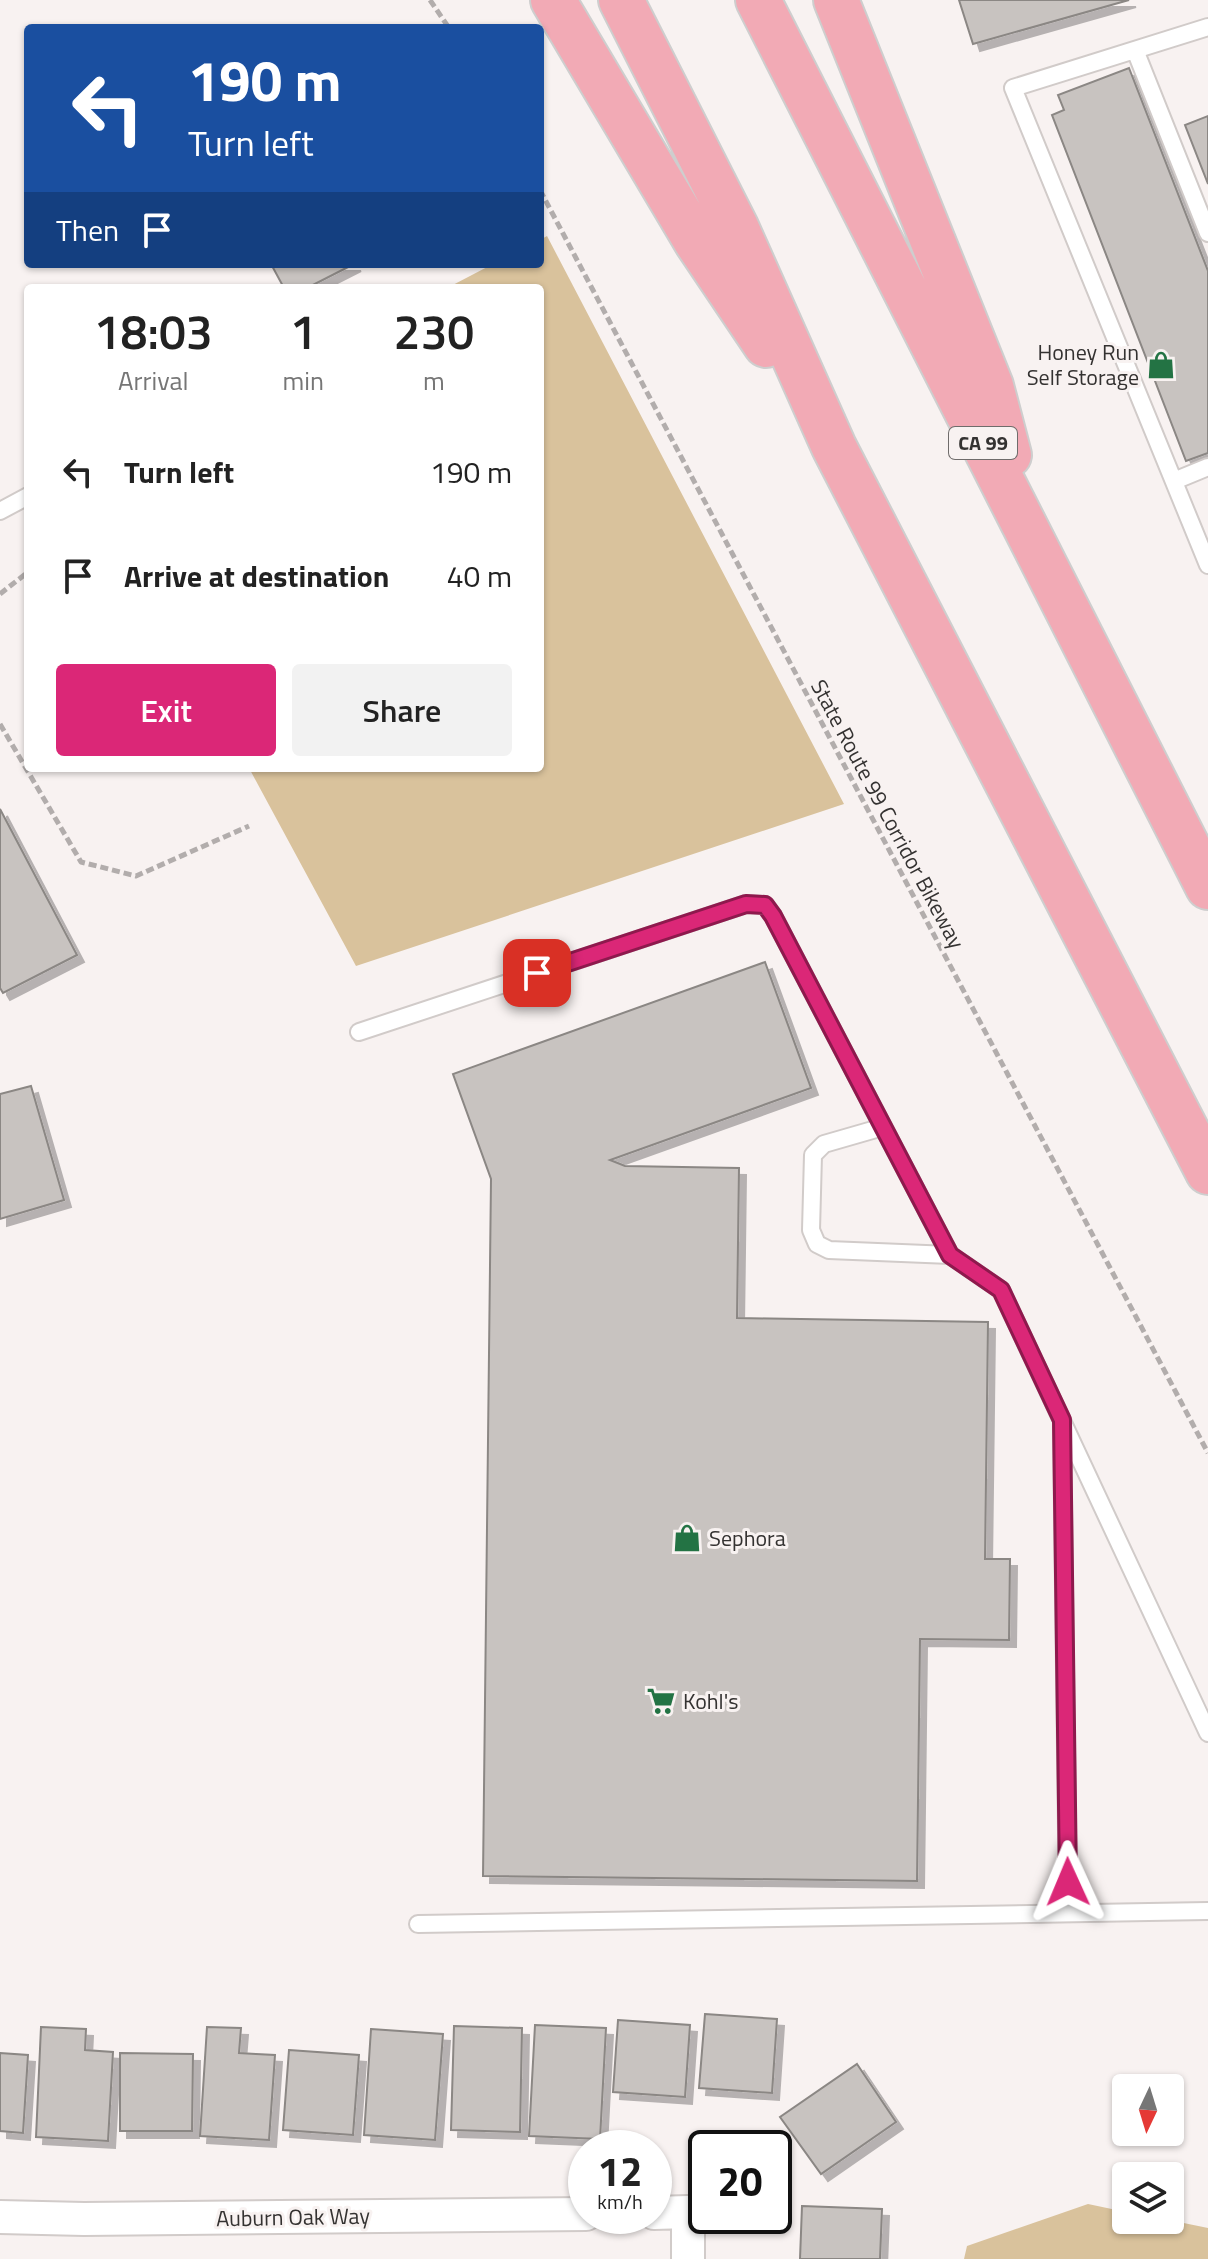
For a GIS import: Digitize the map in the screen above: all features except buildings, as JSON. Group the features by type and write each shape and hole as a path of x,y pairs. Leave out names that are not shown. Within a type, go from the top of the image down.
{"highway":[{"path":"553,0 696,241 834,447"},
{"path":"621,0 736,227 834,447 1208,1172"},
{"name":"CA 99","path":"758,0 1208,887"},
{"path":"836,0 991,386 1028,531"}],"street":[{"path":"672,2212 688,2212 688,2259"},
{"name":"Auburn Oak Way","path":"0,2217 84,2219 568,2214"}],"lane":[{"path":"1208,27 1013,88 1208,565"},
{"path":"1135,50 1208,233"},
{"path":"1174,481 1208,467"},
{"path":"0,511 24,498"},
{"path":"359,1032 746,904 765,905 950,1255 1001,1290 1208,1733"},
{"path":"883,1127 824,1144 813,1155 811,1230 817,1244 829,1250 950,1255"},
{"path":"1062,1420 1068,1913"},
{"path":"418,1924 1208,1911"}],"path":[{"path":"430,0 446,24"},
{"name":"State Route 99 Corridor Bikeway","path":"544,198 1208,1453"},
{"path":"0,594 24,575"},
{"path":"0,724 24,765"},
{"path":"28,772 81,862 136,876 249,826"}],"shaded area":[{"path":"547,236 844,804 356,966 251,772 544,772 544,284 455,284 485,268 544,268 544,238"},
{"path":"1088,2204 1112,2209 1112,2234 1184,2234 1184,2223 1208,2228 1208,2259 964,2259 967,2246"}],"place":[{"name":"Honey Run Self Storage","path":"1161,365"},
{"name":"Sephora","path":"687,1538"},
{"name":"Kohl's","path":"661,1701"}],"route":[{"path":"537,973 746,904 765,905 950,1255 1001,1290 1062,1420 1068,1882"}]}
